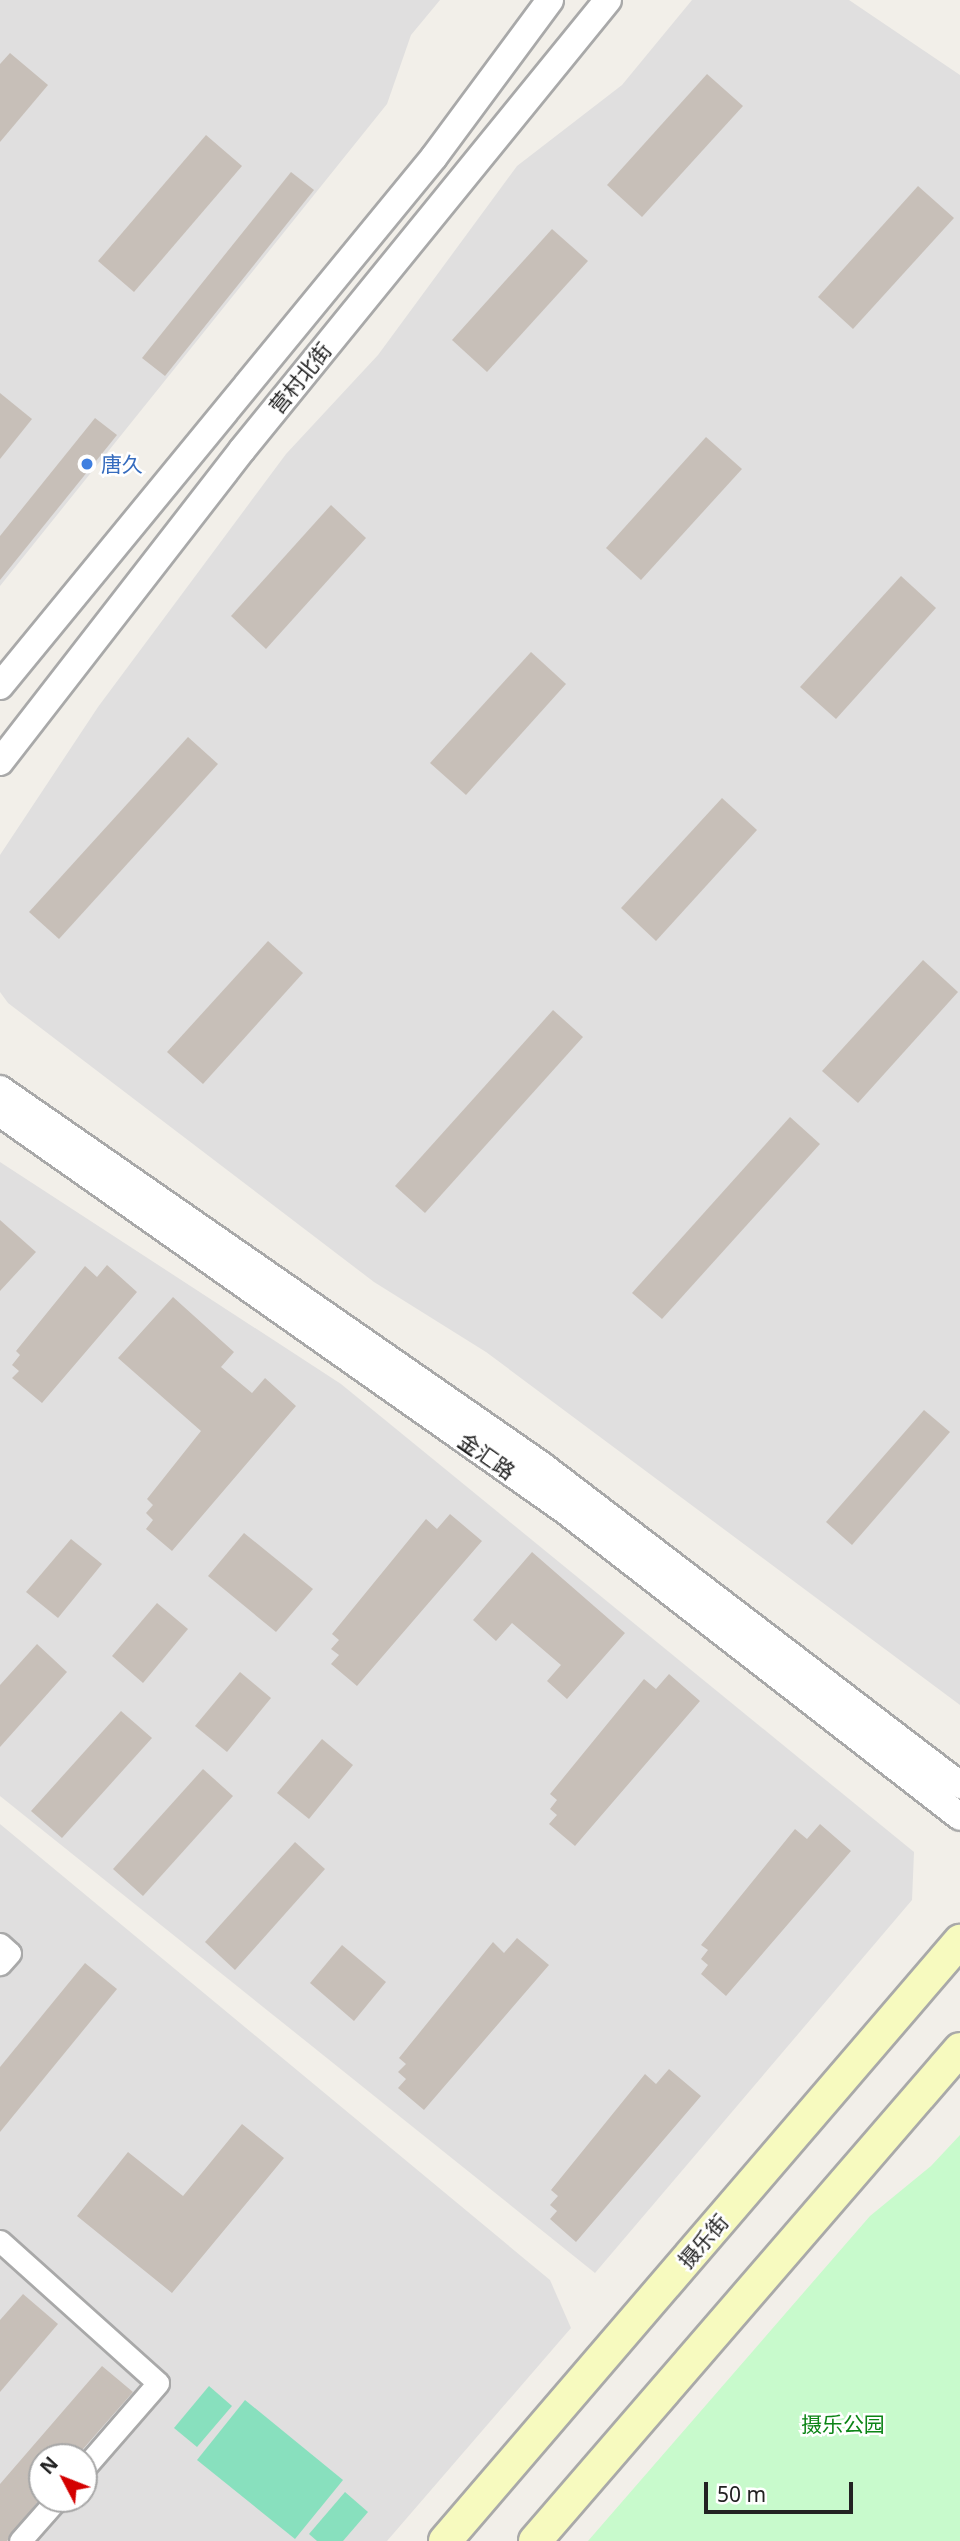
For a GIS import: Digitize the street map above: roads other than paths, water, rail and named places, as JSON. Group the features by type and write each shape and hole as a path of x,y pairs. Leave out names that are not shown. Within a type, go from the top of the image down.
{"main road":[{"name":"摄乐街","path":"445,2541 960,1941"},
{"path":"534,2541 960,2049"}],"street":[{"name":"营村北街","path":"0,686 434,157 550,0"},
{"name":"营村北街","path":"0,762 242,450 608,0"},
{"name":"金汇路","path":"0,1089 540,1464 960,1785"},
{"name":"金汇路","path":"0,1114 567,1512 960,1817"},
{"path":"0,1944 10,1953 0,1964"},
{"path":"0,2241 158,2383 98,2452"},
{"path":"20,2541 45,2513"}],"place":[{"name":"唐久","path":"87,464"}],"park label":[{"name":"摄乐公园","path":"843,2424"}]}
